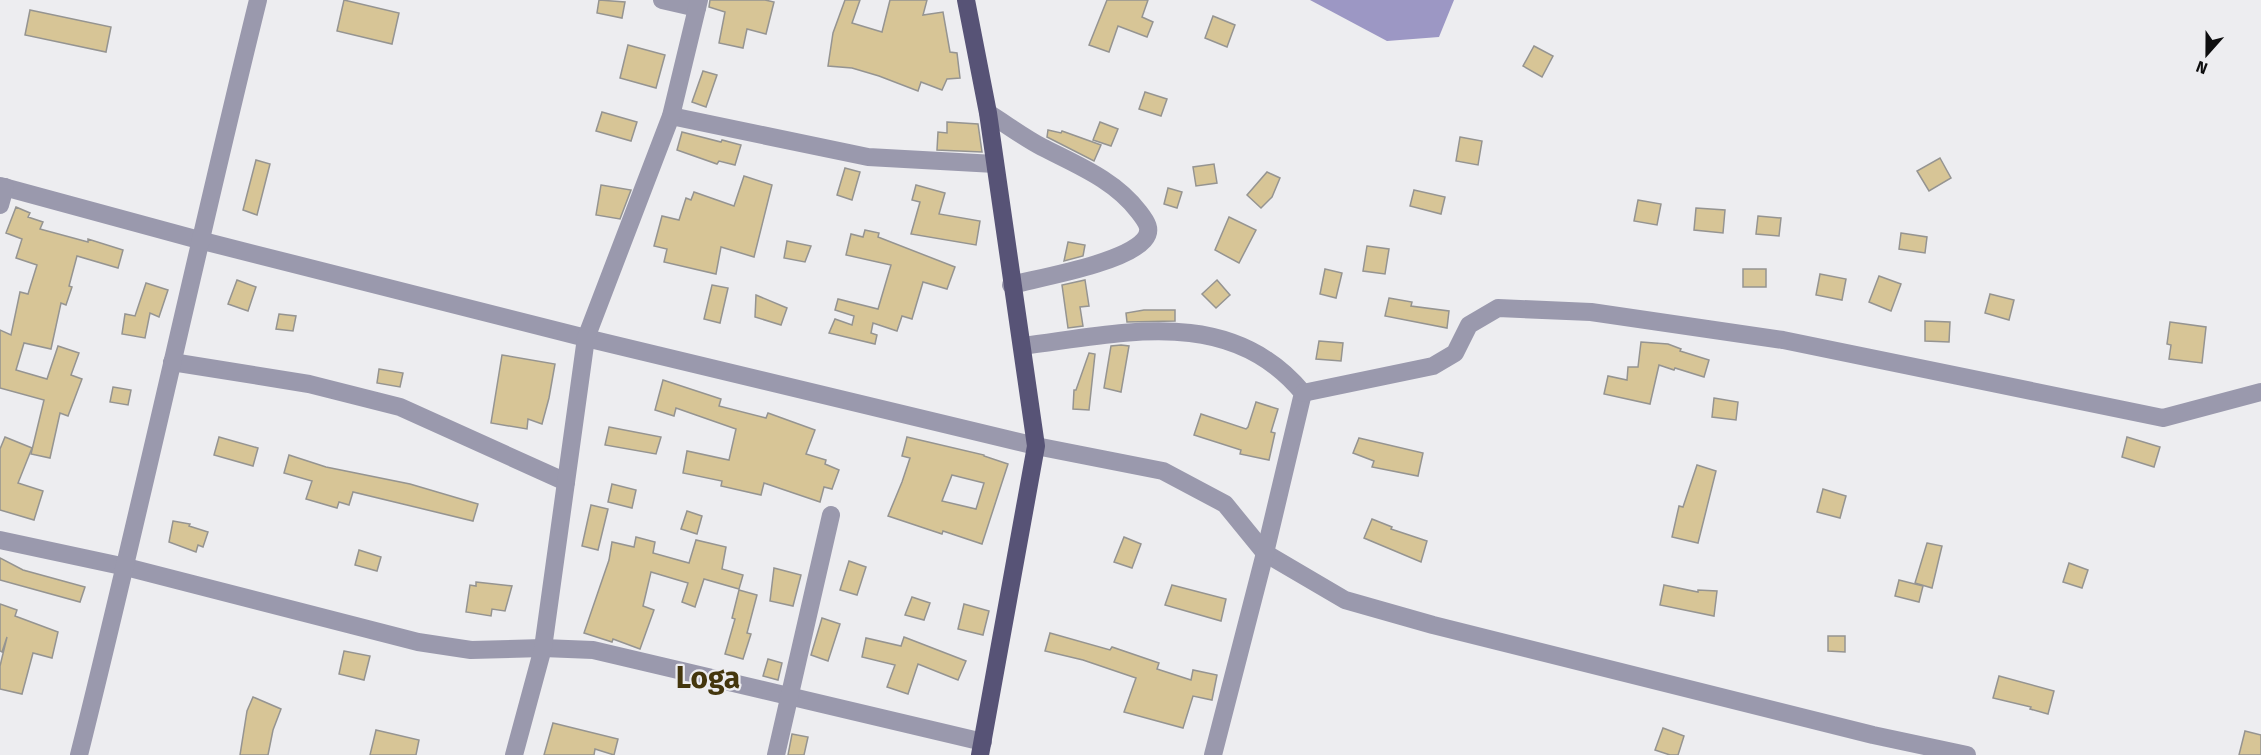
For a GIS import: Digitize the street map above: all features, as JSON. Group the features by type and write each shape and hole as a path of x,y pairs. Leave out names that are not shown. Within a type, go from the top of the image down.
{"main road":[{"path":"966,0 988,113 1035,446 982,748"}],"street":[{"path":"79,755 126,567 199,240 258,0"},
{"path":"514,755 543,648 586,338 671,116 698,4 662,0"},
{"path":"988,113 1042,147 1103,179 1130,199 1148,224 1149,234 1143,242 1109,261 1011,285"},
{"path":"671,116 868,157 995,164"},
{"path":"0,205 2,187 199,240 586,338 1035,446 1164,471 1225,504 1265,553 1345,600 1468,634 1873,735 1967,755"},
{"path":"1303,393 1433,366 1455,353 1469,325 1498,308 1591,312 1783,340 2163,418 2261,392"},
{"path":"1022,346 1149,330 1196,333 1232,341 1290,376 1303,393"},
{"path":"172,362 309,384 400,407 566,482"},
{"path":"1212,755 1265,553 1303,393"},
{"path":"776,755 831,515"},
{"path":"0,540 126,567 417,642 471,650 543,648 593,650 982,748"}],"shaded area":[{"path":"1310,0 1454,0 1439,37 1387,41"}],"building":[{"path":"344,0 399,13 392,44 337,31"},
{"path":"599,0 625,2 622,18 597,13"},
{"path":"710,0 774,2 766,34 747,29 743,48 719,43 725,12 709,7"},
{"path":"845,0 860,0 852,23 882,32 890,0 927,0 923,15 943,12 950,52 957,53 960,78 947,79 942,90 921,82 918,91 852,68 828,66 833,33"},
{"path":"1107,0 1148,0 1142,17 1153,22 1147,37 1118,26 1109,52 1089,45"},
{"path":"30,10 111,27 106,52 25,35"},
{"path":"1213,16 1235,25 1227,47 1205,38"},
{"path":"628,45 665,55 656,88 620,78"},
{"path":"1534,46 1553,56 1542,77 1523,66"},
{"path":"703,71 717,75 706,107 692,102"},
{"path":"1145,92 1167,99 1161,116 1139,109"},
{"path":"602,112 637,122 631,141 596,131"},
{"path":"947,122 978,124 982,152 937,150 938,132 947,133"},
{"path":"1100,122 1118,129 1111,146 1093,140"},
{"path":"1048,130 1061,133 1062,131 1101,145 1094,161 1047,137"},
{"path":"682,132 741,145 735,165 719,161 717,164 677,150"},
{"path":"1460,137 1482,141 1478,165 1456,161"},
{"path":"1940,158 1951,178 1929,191 1917,171"},
{"path":"256,160 270,164 257,215 243,210"},
{"path":"1214,164 1217,183 1196,186 1193,167"},
{"path":"845,168 860,172 852,200 837,195"},
{"path":"1267,172 1280,178 1272,197 1261,208 1247,195"},
{"path":"744,176 772,185 754,257 721,247 716,274 664,262 667,249 654,246 662,216 679,220 686,198 691,200 694,192 734,206"},
{"path":"601,185 631,190 620,219 596,215"},
{"path":"916,185 945,193 939,214 980,221 976,245 911,234 920,202 912,200"},
{"path":"1168,188 1182,192 1177,208 1164,204"},
{"path":"1414,190 1445,197 1441,214 1410,206"},
{"path":"1638,200 1661,204 1657,225 1634,221"},
{"path":"16,207 30,213 28,217 43,222 40,229 88,242 88,239 123,250 118,268 77,256 69,286 72,287 66,305 61,303 51,349 24,343 16,370 47,379 58,346 79,353 71,375 82,379 68,416 60,413 50,458 31,454 44,400 0,388 0,330 11,335 20,292 28,294 37,265 16,258 22,239 6,233"},
{"path":"1696,208 1725,210 1723,233 1694,230"},
{"path":"1758,216 1781,218 1779,236 1756,234"},
{"path":"1229,217 1256,230 1239,263 1215,250"},
{"path":"865,230 879,233 878,237 955,267 947,289 923,282 912,319 902,316 897,331 873,323 871,333 877,335 875,344 829,333 835,319 852,325 854,316 835,310 838,299 878,309 891,265 846,255 851,234 863,237"},
{"path":"1901,233 1927,237 1925,253 1899,249"},
{"path":"787,241 811,246 805,262 784,258"},
{"path":"1068,242 1085,245 1083,256 1064,261"},
{"path":"1367,246 1389,249 1385,274 1363,271"},
{"path":"1325,269 1342,273 1336,298 1320,294"},
{"path":"1743,269 1766,269 1766,287 1743,287"},
{"path":"1820,274 1846,279 1842,300 1816,295"},
{"path":"1879,276 1901,284 1891,311 1869,302"},
{"path":"237,280 256,287 248,311 228,304"},
{"path":"1085,280 1089,306 1080,307 1083,326 1068,328 1062,285"},
{"path":"1217,280 1230,295 1216,308 1202,294"},
{"path":"146,283 168,290 159,317 150,313 145,338 122,334 125,314 135,316"},
{"path":"712,285 728,288 720,323 704,319"},
{"path":"1990,294 2014,300 2009,320 1985,313"},
{"path":"756,295 787,308 781,325 755,317"},
{"path":"1389,298 1412,302 1411,306 1449,311 1447,328 1385,316"},
{"path":"1144,310 1175,310 1175,321 1127,322 1126,313"},
{"path":"279,314 296,316 293,331 276,329"},
{"path":"1925,321 1950,322 1949,342 1925,341"},
{"path":"2170,322 2206,327 2202,363 2169,359 2171,345 2167,344"},
{"path":"1319,341 1343,343 1341,361 1316,359"},
{"path":"1641,342 1668,344 1681,349 1680,351 1709,360 1704,377 1659,365 1650,404 1604,394 1608,376 1627,380 1628,367 1638,367"},
{"path":"1111,346 1129,346 1121,392 1104,388"},
{"path":"1089,353 1095,354 1089,410 1073,409 1074,390 1076,390"},
{"path":"502,355 555,364 542,424 528,419 527,429 491,423"},
{"path":"379,369 403,373 400,387 377,383"},
{"path":"663,380 721,399 719,406 766,418 768,413 815,430 806,454 826,460 825,464 839,470 832,489 824,487 820,502 764,483 761,495 721,486 722,481 683,473 687,451 729,460 736,429 676,408 674,416 655,410"},
{"path":"113,387 131,390 128,405 110,402"},
{"path":"1714,398 1738,402 1736,420 1712,417"},
{"path":"1256,402 1278,409 1271,432 1275,433 1269,460 1240,454 1241,450 1194,435 1201,414 1246,429"},
{"path":"609,427 661,437 656,454 605,445"},
{"path":"5,437 32,448 18,483 43,491 34,520 0,510 0,449"},
{"path":"219,437 258,448 253,466 214,455"},
{"path":"907,437 984,455 1008,464 982,544 943,531 942,534 888,516 910,458 902,456","holes":["952,475 984,483 976,509 942,501"]},
{"path":"2127,437 2160,447 2154,467 2122,457"},
{"path":"1359,438 1423,453 1418,476 1372,467 1374,461 1353,453"},
{"path":"289,455 326,467 410,484 478,504 473,521 353,492 349,505 339,502 337,508 306,499 312,481 284,473"},
{"path":"1697,465 1716,471 1698,543 1672,537 1679,506 1683,507"},
{"path":"612,484 636,490 632,508 608,502"},
{"path":"1823,489 1846,496 1840,518 1817,512"},
{"path":"591,505 608,509 598,550 582,546"},
{"path":"687,511 702,516 697,534 681,529"},
{"path":"1372,519 1392,527 1391,529 1427,541 1421,562 1364,538"},
{"path":"173,521 190,524 189,526 208,532 203,547 198,545 196,552 169,542"},
{"path":"636,537 655,542 653,553 689,563 696,540 726,547 722,569 743,575 739,589 704,579 695,607 682,602 688,583 651,572 643,606 654,610 640,649 613,639 612,642 584,633 609,560 612,542 634,547"},
{"path":"1124,537 1141,544 1132,568 1114,562"},
{"path":"1927,543 1942,546 1932,588 1915,583"},
{"path":"359,550 381,557 377,571 355,565"},
{"path":"0,558 23,570 85,587 80,602 0,580"},
{"path":"849,561 866,567 857,595 840,590"},
{"path":"2069,563 2088,570 2082,588 2063,582"},
{"path":"774,568 801,575 793,606 770,601"},
{"path":"1899,580 1923,586 1919,602 1895,596"},
{"path":"476,582 512,586 505,611 492,609 491,616 466,612 470,585 476,586"},
{"path":"1172,585 1226,599 1221,621 1165,605"},
{"path":"1664,585 1698,592 1698,590 1717,591 1714,616 1660,605"},
{"path":"739,590 757,595 747,633 751,634 743,659 725,654 735,619 732,618"},
{"path":"912,597 930,603 924,620 905,615"},
{"path":"0,604 17,610 15,616 58,632 52,658 33,653 22,694 0,689 0,666 7,637 2,652 0,651"},
{"path":"964,604 989,611 983,635 958,629"},
{"path":"822,618 840,624 828,661 811,655"},
{"path":"1050,633 1110,650 1112,647 1159,663 1157,669 1191,680 1193,670 1217,675 1212,700 1193,696 1183,728 1124,712 1136,678 1083,660 1045,651"},
{"path":"1828,636 1845,636 1845,652 1828,651"},
{"path":"904,637 966,661 958,680 918,664 908,694 887,687 895,665 862,657 866,638 901,646"},
{"path":"344,651 370,656 364,680 339,674"},
{"path":"768,659 782,663 778,680 763,676"},
{"path":"1999,676 2054,691 2048,714 2030,709 2031,707 1993,698"},
{"path":"253,697 281,709 273,730 268,755 240,755 247,711"},
{"path":"553,723 618,739 614,755 595,749 594,755 544,755"},
{"path":"1663,728 1684,736 1678,755 1655,750"},
{"path":"376,730 419,740 416,755 370,755"},
{"path":"2245,731 2261,735 2261,755 2239,755"},
{"path":"792,734 808,737 804,755 788,755"}],"district":[{"name":"Loga","path":"708,678"}]}
